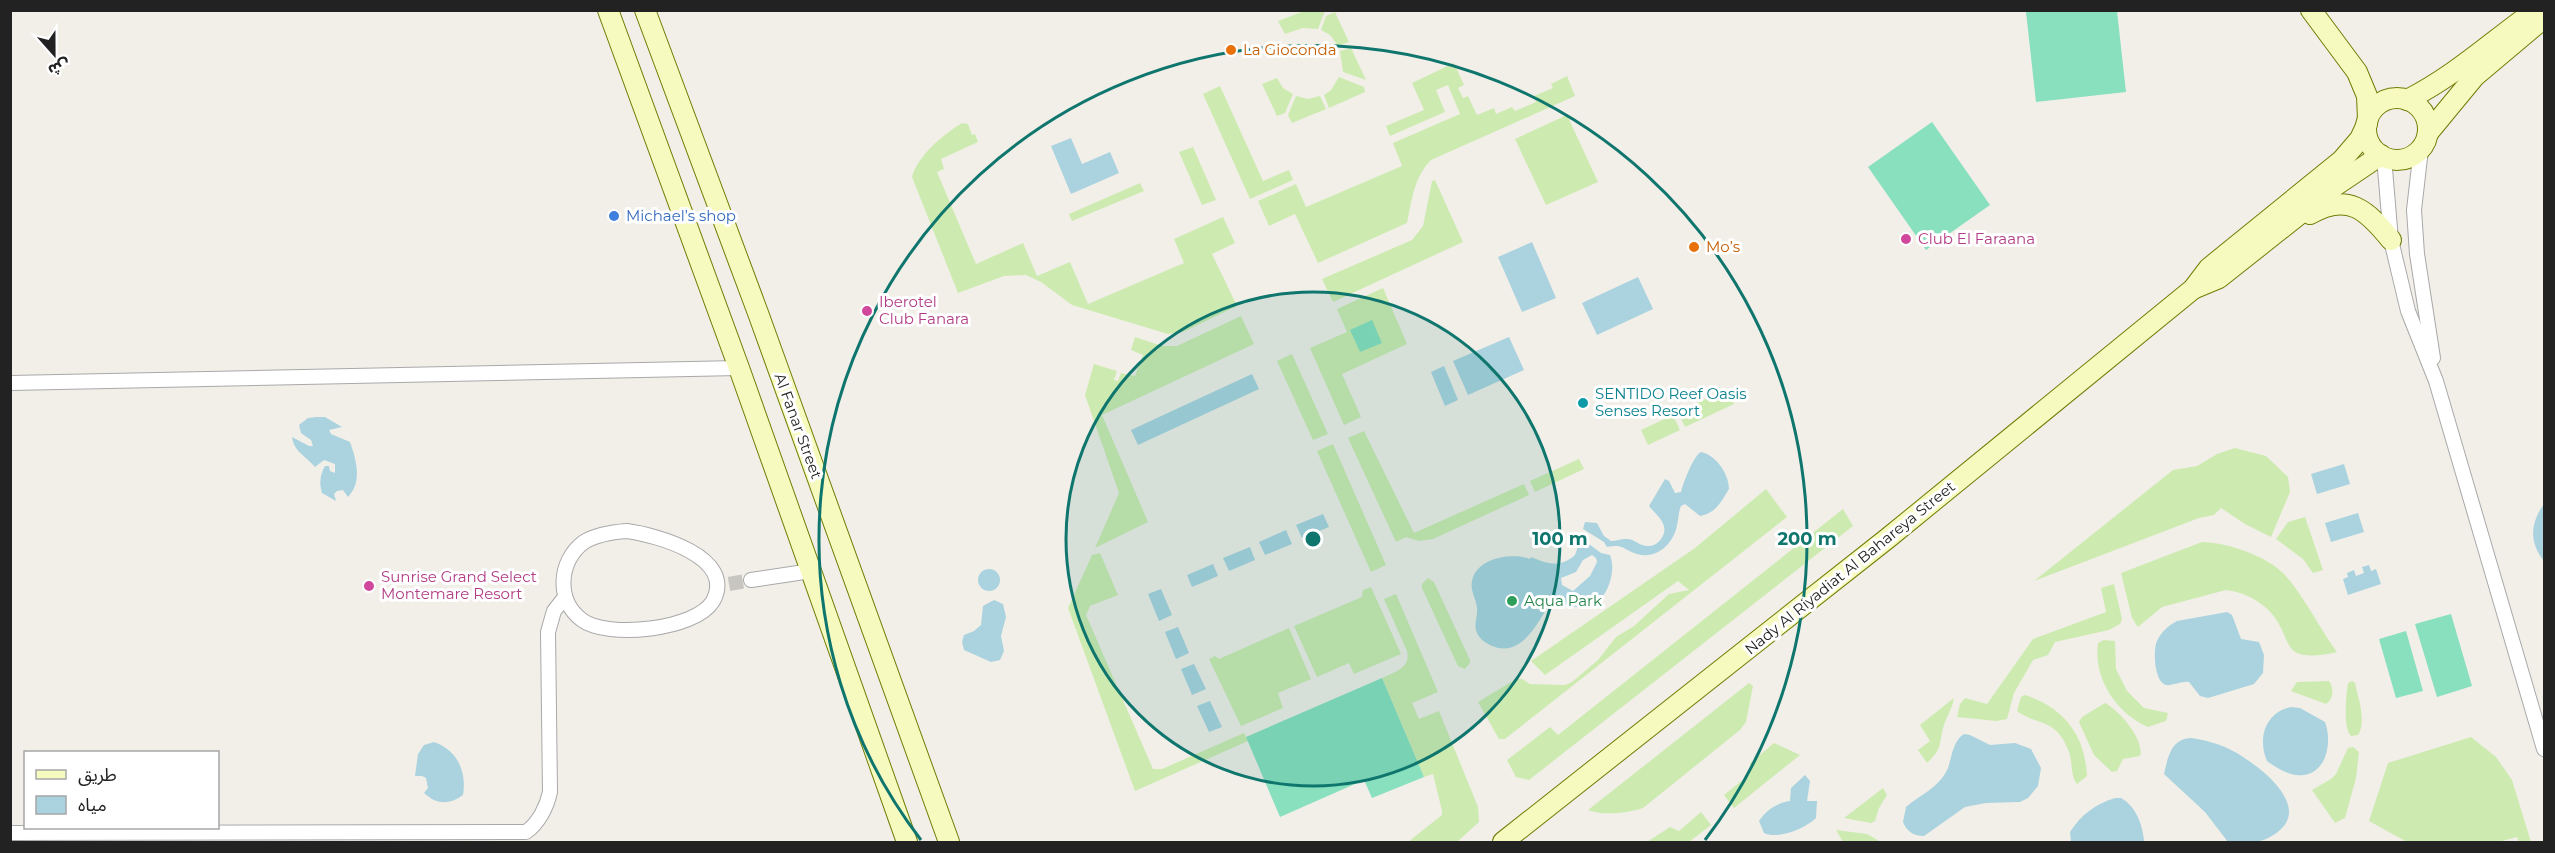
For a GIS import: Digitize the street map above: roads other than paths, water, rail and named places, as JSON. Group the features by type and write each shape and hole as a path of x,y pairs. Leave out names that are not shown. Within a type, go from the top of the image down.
{"main road":[{"path":"608,10 740,368 907,843"},
{"name":"Al Fanar Street","path":"645,10 766,336 949,843"},
{"path":"2310,10 2357,72 2367,96 2369,142 2383,156 2400,160 2415,154 2475,76 2544,18"},
{"path":"2368,122 2372,112 2383,102 2403,99 2453,73 2536,10"},
{"path":"2357,72 2385,93 2415,104 2426,117 2424,141"},
{"name":"Nady Al Riyadiat Al Bahareya Street","path":"1503,843 1888,538 2193,289 2209,268 2342,160 2360,139 2368,122"},
{"name":"Nady Al Riyadiat Al Bahareya Street","path":"2193,289 2219,278 2335,186 2383,156"},
{"path":"2276,233 2315,211 2344,203 2367,213 2391,240"}],"street":[{"path":"2424,141 2414,210 2417,254 2436,381"},
{"path":"2383,156 2391,240 2408,311 2436,381 2544,749"},
{"path":"10,383 740,368"},
{"path":"10,833 491,834 526,832 535,824 545,808 550,792 548,632 554,611 565,597 564,574 573,553 584,542 609,532 646,533 681,546 708,565 723,585 710,606 701,613 678,623 653,629 595,628 579,619 565,597"},
{"path":"751,580 811,571"}],"water":[{"path":"1071,138 1082,164 1110,152 1119,173 1071,194 1051,146"},
{"path":"1532,242 1556,298 1522,312 1498,257"},
{"path":"1638,277 1653,309 1597,335 1582,303"},
{"path":"1509,337 1524,370 1468,395 1453,361"},
{"path":"1444,366 1458,400 1445,406 1431,372"},
{"path":"1252,374 1259,389 1138,445 1131,430"},
{"path":"325,417 342,427 329,430 331,434 350,442 354,456 357,477 353,491 348,497 343,490 337,491 334,494 336,501 322,493 320,482 325,466 329,466 330,471 335,473 335,464 324,460 315,467 293,442 292,437 313,446 311,440 301,433 299,425 308,418"},
{"name":"Aqua Park","path":"1701,452 1712,457 1721,466 1727,477 1729,489 1718,506 1706,515 1700,516 1685,504 1681,506 1672,538 1658,552 1644,555 1620,547 1607,547 1604,542 1583,529 1585,522 1597,523 1604,536 1611,541 1629,539 1646,546 1656,544 1664,534 1664,525 1649,506 1665,479 1669,481 1675,493 1681,492 1692,464"},
{"path":"2344,464 2350,484 2317,494 2311,474"},
{"path":"2544,504 2544,561 2536,547 2533,533 2536,518"},
{"path":"2358,513 2364,532 2331,542 2325,523"},
{"path":"1323,514 1329,527 1302,538 1296,525"},
{"path":"1286,530 1292,544 1265,555 1259,542"},
{"name":"Aqua Park","path":"1581,538 1601,553 1610,555 1612,569 1609,586 1600,599 1583,608 1561,604 1549,605 1527,637 1511,647 1492,646 1480,638 1476,627 1477,608 1472,591 1472,581 1480,567 1487,562 1505,557 1530,559 1531,557 1554,564 1564,562 1575,555","holes":["1592,555 1597,562 1590,576 1573,591 1562,585 1561,578 1576,572 1583,560"]},
{"path":"1250,547 1255,560 1229,571 1223,558"},
{"path":"1213,564 1218,576 1192,587 1187,575"},
{"path":"2369,565 2371,571 2376,569 2381,584 2348,595 2343,579 2348,577 2347,573 2354,570 2356,576 2364,573 2362,567"},
{"path":"989,569 997,572 1000,580 997,588 989,591 981,588 978,580 981,572"},
{"path":"1161,589 1172,615 1159,621 1148,594"},
{"path":"994,600 1003,604 1006,617 1001,636 1004,651 1000,660 991,662 964,650 962,642 964,635 981,625 983,606"},
{"path":"2227,612 2232,615 2241,639 2259,642 2264,655 2263,673 2254,684 2208,698 2200,696 2189,682 2168,685 2162,683 2157,672 2155,651 2157,641 2163,632 2177,621"},
{"path":"1178,627 1189,653 1176,659 1165,632"},
{"path":"1194,664 1206,689 1192,695 1181,669"},
{"path":"1210,701 1222,727 1209,732 1197,706"},
{"path":"2292,707 2300,708 2325,722 2327,730 2325,757 2315,771 2307,774 2297,775 2281,770 2267,761 2264,752 2264,735 2270,720 2276,714"},
{"path":"1964,734 1990,745 2015,743 2031,749 2041,768 2038,786 2028,798 2020,802 1986,803 1965,807 1924,836 1914,834 1903,822 1906,807 1940,781 1948,768 1955,745"},
{"path":"2191,738 2221,745 2241,755 2274,782 2288,805 2289,816 2280,830 2259,841 2228,842 2205,812 2164,774 2169,755 2175,745 2184,739"},
{"path":"434,742 449,750 459,762 462,770 463,795 453,801 438,802 429,797 424,793 428,788 426,778 415,776 418,754 424,745"},
{"path":"1805,775 1810,781 1807,801 1817,801 1816,818 1806,826 1792,832 1777,835 1764,833 1759,821 1772,808 1790,801 1791,788"},
{"path":"2121,798 2135,811 2144,842 2071,842 2070,832 2084,815 2101,803"}],"tunnel":[{"path":"729,584 751,580"}],"place":[{"name":"La Gioconda","path":"1231,50"},
{"name":"Michael’s shop","path":"614,216"},
{"name":"Club El Faraana","path":"1906,239"},
{"name":"Mo’s","path":"1694,247"},
{"name":"Iberotel Club Fanara","path":"867,311"},
{"name":"SENTIDO Reef Oasis Senses Resort","path":"1583,403"},
{"name":"Sunrise Grand Select Montemare Resort","path":"369,586"},
{"name":"Aqua Park","path":"1512,601"}]}
